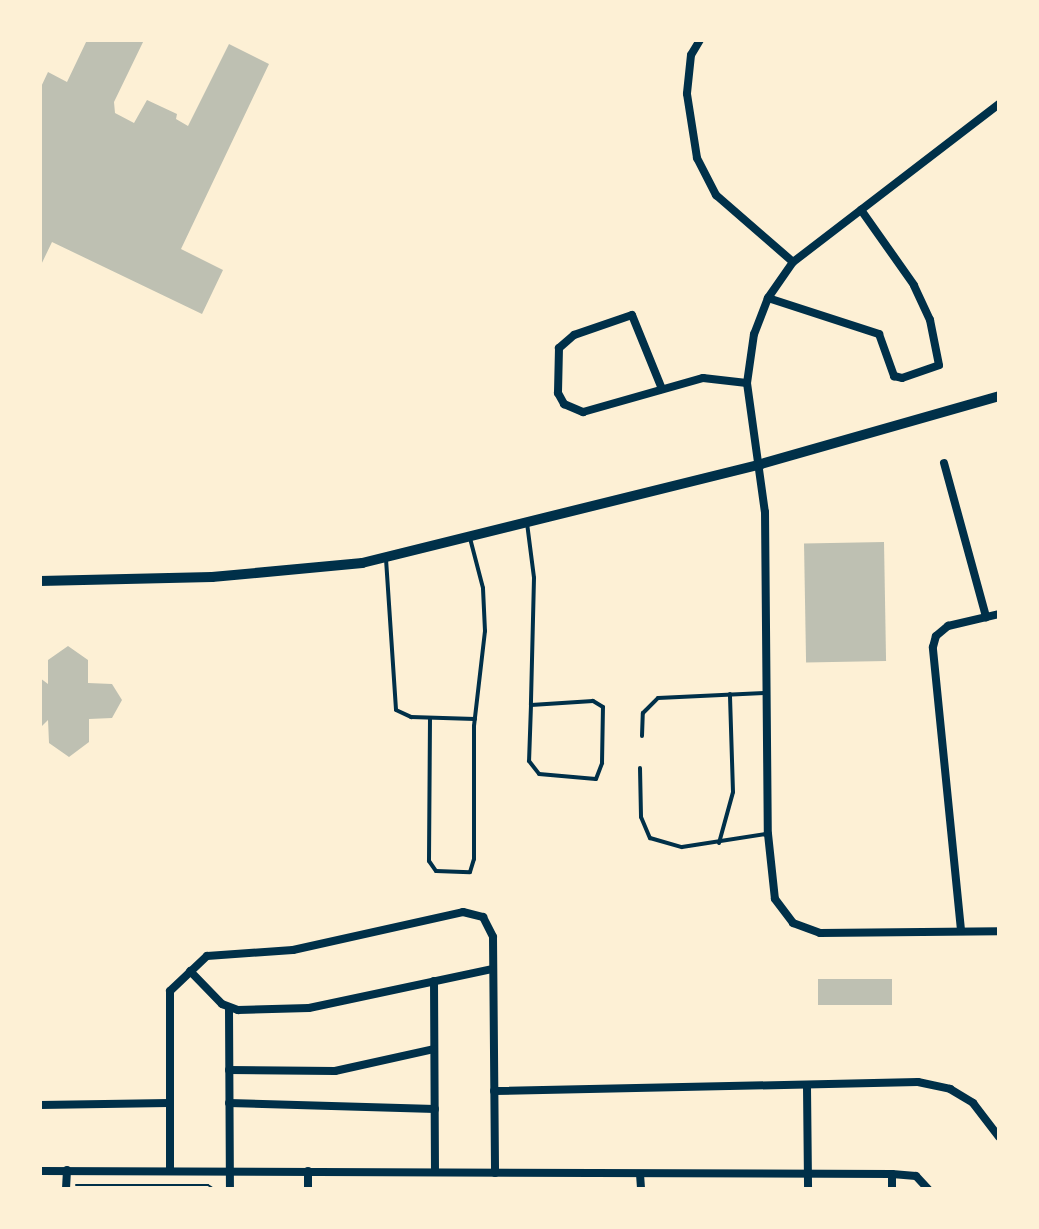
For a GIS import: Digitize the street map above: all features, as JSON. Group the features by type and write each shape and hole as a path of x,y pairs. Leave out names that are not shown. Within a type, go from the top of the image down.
{"street":[{"path":"700,40 691,55 687,94 697,158 716,195 793,262"},
{"path":"999,104 793,262 768,298 754,334 747,383 761,464 768,834 775,899 793,923 805,929 999,931"},
{"path":"768,298 879,334 894,376 939,365 930,320 914,285 861,210"},
{"path":"662,389 632,315 574,335 559,348 558,393 573,410 617,405 662,389 719,376 747,383"},
{"path":"40,581 273,573 386,558 761,464 999,398"},
{"path":"944,463 986,617"},
{"path":"961,930 933,647 936,636 948,626 999,614"},
{"path":"170,1169 170,991 207,956 293,950 463,912 483,917 489,928 493,969 495,1173"},
{"path":"190,971 229,1009 309,1008 493,969"},
{"path":"434,981 435,1172"},
{"path":"229,1009 230,1189"},
{"path":"229,1070 335,1071 434,1049"},
{"path":"494,1091 807,1087 918,1082 950,1089 973,1103 999,1137"},
{"path":"807,1087 808,1189"},
{"path":"40,1105 169,1103"},
{"path":"229,1103 435,1109"},
{"path":"40,1171 230,1169 892,1174 916,1176 928,1189"},
{"path":"66,1187 67,1170"},
{"path":"308,1171 308,1189"},
{"path":"640,1174 641,1189"},
{"path":"892,1174 892,1189"}],"lane":[{"path":"527,523 534,578 531,705 532,770 596,779 602,763 603,707 593,701 531,705"},
{"path":"430,718 429,861 436,871 473,868 475,719 485,631 481,576 470,538"},
{"path":"386,558 392,588 393,704 402,715 475,719"},
{"path":"642,736 643,713 658,698 766,693"},
{"path":"719,843 733,792 730,694"},
{"path":"640,768 641,817 650,838 682,847 768,834"}],"path":[{"path":"66,1187 208,1185 214,1189"}],"building":[{"path":"87,40 144,40 114,102 115,113 134,123 147,100 177,114 176,119 188,126 229,44 269,64 181,249 223,270 202,314 52,242 40,267 40,89 48,72 67,82"},
{"path":"884,542 886,661 806,662 804,543"},
{"path":"68,646 88,660 88,683 112,684 122,700 112,718 89,719 89,742 69,757 49,743 48,720 40,728 40,678 48,684 48,660"},
{"path":"818,979 892,979 892,1005 818,1005"}]}
